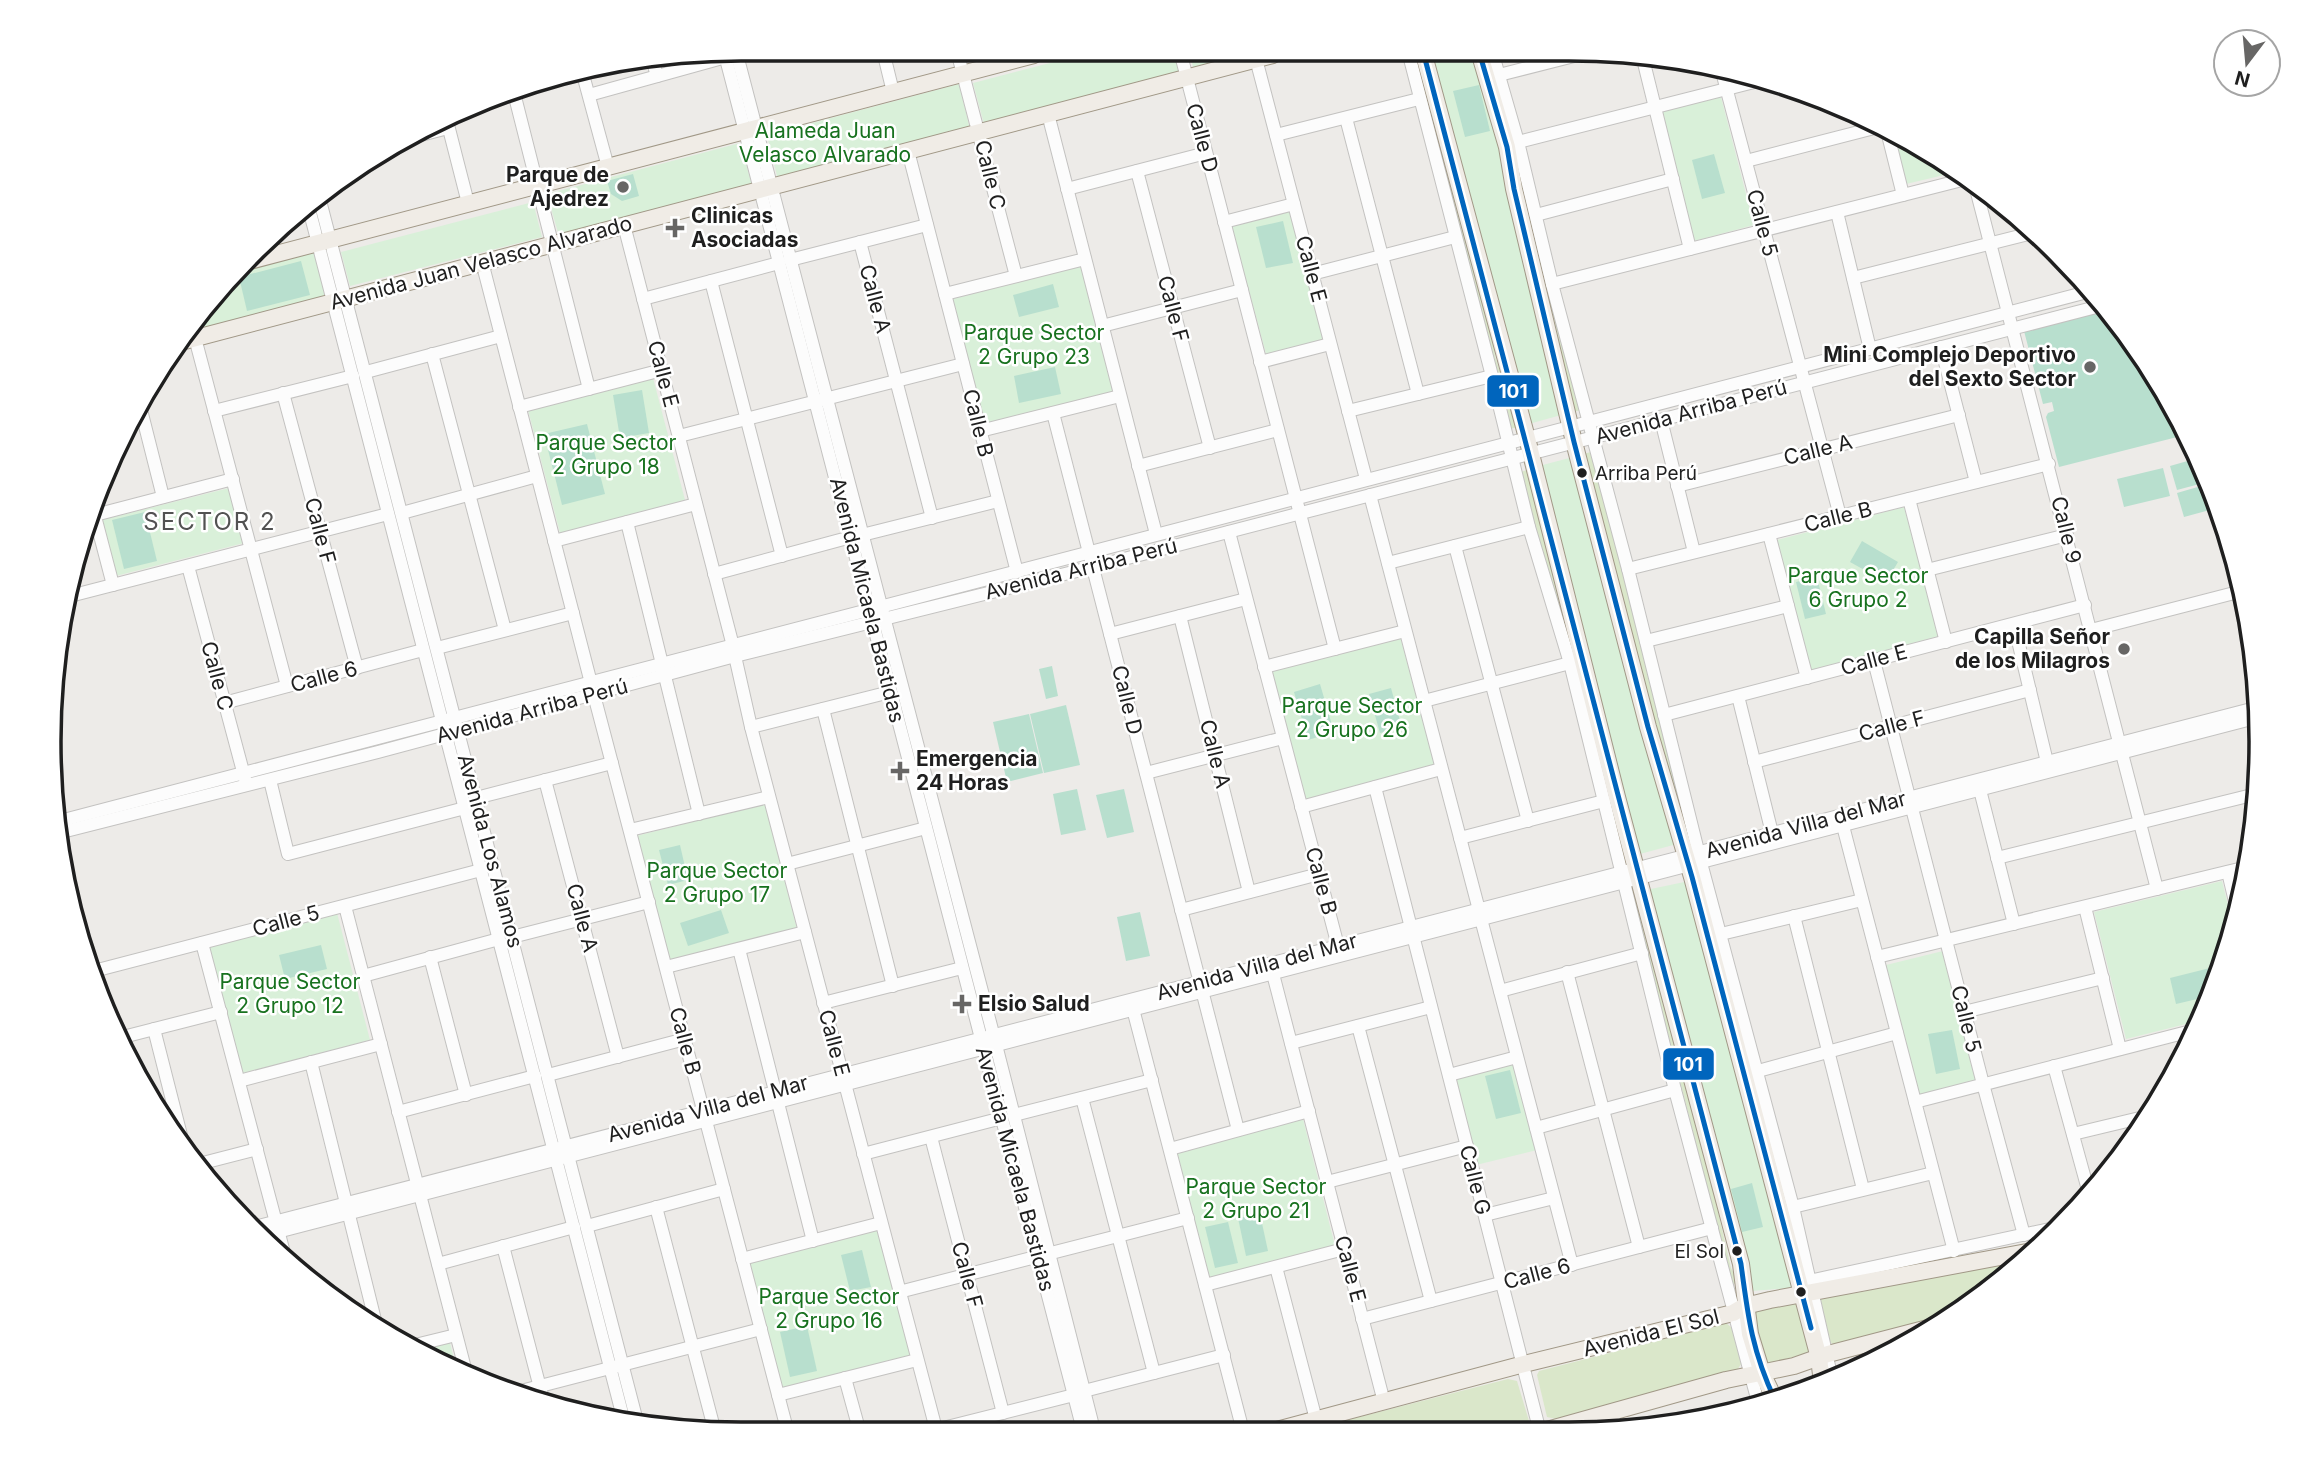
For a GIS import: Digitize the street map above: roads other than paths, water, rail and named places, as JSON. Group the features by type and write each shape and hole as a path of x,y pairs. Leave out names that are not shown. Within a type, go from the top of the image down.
{"main road":[{"path":"262,258 1011,61"},
{"name":"Avenida Juan Velasco Alvarado","path":"195,338 1248,61"},
{"path":"1426,61 1529,446 1631,876 1741,1264 1739,1309 1750,1334 1756,1373 1769,1392"},
{"path":"1482,61 1507,148 1514,189 1572,435 1648,727 1694,860 1808,1288 1823,1356 1822,1373"},
{"name":"Avenida El Sol","path":"1329,1422 1384,1402 1739,1309 1808,1288 2016,1254"},
{"path":"1580,1421 1901,1335"}],"street":[{"path":"885,61 893,92"},
{"path":"960,61 963,74"},
{"name":"Calle D","path":"1182,61 1298,506"},
{"name":"Calle E","path":"1257,61 1366,480"},
{"path":"1410,61 1529,527 1570,663 1604,801 1631,876 1642,953 1675,1090 1712,1228 1739,1309"},
{"path":"1495,61 1646,641 1694,860 1721,934 1793,1207 1808,1288"},
{"path":"1499,75 1554,61"},
{"name":"Avenida Micaela Bastidas","path":"731,62 822,400 1079,1393 1091,1422"},
{"path":"589,95 705,63"},
{"path":"1645,66 1690,249"},
{"path":"654,67 657,76"},
{"name":"Calle C","path":"963,74 1016,276"},
{"name":"Calle 5","path":"1724,79 1840,516"},
{"path":"584,80 608,167"},
{"path":"1518,142 1747,85"},
{"path":"1276,135 1419,99"},
{"path":"516,100 589,389"},
{"path":"1048,114 1156,534"},
{"path":"1346,118 1418,394"},
{"path":"449,128 468,203"},
{"path":"1746,160 1868,131"},
{"path":"1888,141 1903,195"},
{"name":"Calle B","path":"908,151 1017,572"},
{"path":"1067,189 1206,153"},
{"name":"Calle F","path":"1137,171 1210,448"},
{"path":"1536,215 1673,179"},
{"path":"1552,284 1954,182"},
{"name":"Calle 9","path":"1979,199 2157,889"},
{"path":"1224,222 1294,204"},
{"name":"Avenida Los Alamos","path":"320,208 324,242"},
{"path":"1837,212 1870,349"},
{"name":"Avenida Los Alamos","path":"312,214 324,242 340,301 366,372 476,798 506,938 541,1076 617,1366 634,1413"},
{"name":"Calle E","path":"624,225 769,797 935,1422"},
{"path":"643,299 927,225"},
{"path":"1853,278 2023,235"},
{"path":"1312,274 1455,237"},
{"name":"Calle A","path":"860,242 932,518"},
{"path":"945,293 1085,259"},
{"name":"Calle B","path":"482,262 785,1422"},
{"path":"711,281 782,556"},
{"path":"1102,326 1242,290"},
{"name":"Avenida Arriba Perú","path":"1572,435 1593,438 1661,420 1803,375 1870,349 2081,294"},
{"name":"Avenida Los Alamos","path":"340,301 352,376 443,728 481,870 506,938"},
{"name":"Avenida Arriba Perú","path":"67,830 245,779 270,780 456,724 877,614 1089,551 1156,534 1370,495 1512,458 1529,446 1572,435 1590,423 1803,375 1941,348 2092,308"},
{"path":"366,372 501,336"},
{"path":"195,338 287,686"},
{"path":"1261,362 1330,344"},
{"path":"1941,348 1976,482"},
{"path":"432,354 505,630"},
{"path":"679,436 963,364"},
{"path":"519,407 662,370"},
{"path":"214,411 352,376"},
{"path":"1348,411 1492,376"},
{"name":"Calle F","path":"283,393 357,668"},
{"path":"980,431 1120,396"},
{"name":"Calle D","path":"1053,413 1201,987"},
{"name":"Calle A","path":"1678,486 1959,415"},
{"path":"143,418 163,497"},
{"path":"1661,420 1695,552"},
{"path":"1138,466 1278,430"},
{"name":"Avenida Arriba Perú","path":"877,614 1093,567 1229,532 1366,480 1509,443 1529,446"},
{"name":"Calle B","path":"1628,569 2049,464"},
{"path":"402,513 537,476"},
{"path":"103,508 233,480"},
{"path":"1370,495 1572,1265"},
{"path":"1909,499 1946,642"},
{"path":"714,574 998,501"},
{"path":"554,541 696,504"},
{"path":"1298,506 1335,649"},
{"path":"77,594 388,514"},
{"path":"627,522 699,814"},
{"path":"97,524 113,585"},
{"path":"1388,564 1529,527"},
{"name":"Calle B","path":"1229,532 1338,946"},
{"path":"1769,534 1807,678"},
{"path":"1927,570 2067,535"},
{"path":"1455,546 1528,821"},
{"name":"Calle C","path":"188,566 245,779"},
{"path":"2091,630 2232,593"},
{"path":"1110,634 1246,599"},
{"name":"Calle E","path":"1664,716 2085,605"},
{"path":"1646,641 1788,606"},
{"path":"437,648 573,613"},
{"name":"Avenida Micaela Bastidas","path":"877,614 890,692 962,968 989,1042"},
{"name":"Calle A","path":"1180,616 1249,892"},
{"path":"2014,624 2047,762"},
{"path":"1264,667 1405,631"},
{"name":"Calle 6","path":"224,703 423,650"},
{"name":"Calle 5","path":"1874,661 2024,1235"},
{"path":"1424,701 1570,663"},
{"name":"Calle F","path":"1754,762 2030,690"},
{"path":"751,727 890,692"},
{"path":"1738,696 1772,833"},
{"path":"823,709 892,986"},
{"name":"Avenida Villa del Mar","path":"1694,860 1772,833 1980,789 2248,710"},
{"name":"Avenida Villa del Mar","path":"264,1227 277,1227 1201,987 1273,974 1412,932 1694,860 1843,827 1911,803 2047,762 2248,720"},
{"name":"Avenida Arriba Perú","path":"66,820 245,779 443,728"},
{"path":"1146,773 1283,738"},
{"path":"476,798 612,763"},
{"path":"1301,807 1441,769"},
{"path":"270,780 288,853 465,808"},
{"name":"Calle A","path":"545,780 618,1057"},
{"path":"1375,787 1412,932"},
{"path":"1980,789 2014,924"},
{"path":"1997,858 2246,796"},
{"path":"630,830 769,797"},
{"path":"1460,838 1604,801"},
{"path":"1843,827 1954,1251"},
{"path":"787,864 926,828"},
{"name":"Calle 5","path":"101,969 481,870"},
{"path":"1877,957 2237,870"},
{"path":"2228,872 2232,890"},
{"path":"1181,910 1319,874"},
{"path":"1721,934 1862,900"},
{"path":"363,976 649,902"},
{"path":"345,906 463,1362"},
{"path":"2085,906 2120,1049"},
{"path":"1794,916 1863,1189"},
{"path":"666,967 805,932"},
{"name":"Avenida Villa del Mar","path":"989,1042 1133,1009 1338,946 1412,932"},
{"name":"Calle G","path":"1412,932 1538,1422"},
{"path":"202,943 281,1242"},
{"path":"738,949 813,1241"},
{"path":"1500,990 1642,953"},
{"path":"430,957 466,1095"},
{"path":"823,1003 962,968"},
{"path":"1567,972 1639,1247"},
{"name":"Calle E","path":"1273,974 1384,1402"},
{"path":"1964,1012 2103,978"},
{"path":"1201,987 1238,1130"},
{"path":"1291,1043 1432,1007"},
{"path":"1133,1009 1241,1422"},
{"path":"128,1036 221,1012"},
{"path":"1357,1026 1431,1301"},
{"path":"153,1029 177,1120"},
{"path":"1758,1071 1896,1033"},
{"path":"1915,1102 2183,1034"},
{"path":"398,1112 685,1040"},
{"path":"239,1081 381,1044"},
{"path":"1449,1075 1517,1057"},
{"path":"312,1062 373,1313"},
{"path":"2054,1066 2086,1183"},
{"path":"863,1154 1152,1080"},
{"path":"1536,1128 1675,1090"},
{"path":"1082,1098 1154,1373"},
{"path":"1170,1149 1308,1111"},
{"path":"2073,1134 2134,1119"},
{"name":"Calle F","path":"931,1137 1003,1413"},
{"path":"1327,1182 1467,1146"},
{"path":"207,1162 257,1149"},
{"path":"1793,1207 1933,1173"},
{"path":"438,1264 724,1189"},
{"path":"1485,1215 1554,1198"},
{"path":"656,1208 712,1421"},
{"path":"899,1292 1188,1217"},
{"path":"742,1259 881,1223"},
{"name":"Avenida Villa del Mar","path":"269,1232 277,1227"},
{"name":"Calle 6","path":"1362,1318 1712,1228"},
{"name":"Avenida El Sol","path":"1808,1288 2041,1231"},
{"path":"503,1246 542,1392"},
{"path":"1205,1285 1344,1249"},
{"path":"1276,1267 1317,1422"},
{"path":"544,1392 617,1366 761,1329"},
{"path":"424,1343 456,1335"},
{"path":"966,1422 1224,1355"},
{"path":"1823,1356 1829,1370"},
{"path":"778,1395 917,1360"},
{"name":"Avenida Los Alamos","path":"617,1366 623,1411"},
{"path":"1756,1373 1758,1395"},
{"path":"845,1378 857,1422"},
{"name":"Avenida Micaela Bastidas","path":"1079,1393 1082,1422"},
{"path":"1612,1413 1614,1420"}],"place":[{"name":"Parque de Ajedrez","path":"623,187"},
{"name":"Clinicas Asociadas","path":"675,228"},
{"name":"Mini Complejo Deportivo del Sexto Sector","path":"2090,367"},
{"name":"Arriba Perú","path":"1582,473"},
{"name":"Capilla Señor de los Milagros","path":"2124,649"},
{"name":"Emergencia 24 Horas","path":"900,771"},
{"name":"Elsio Salud","path":"962,1004"},
{"name":"El Sol","path":"1737,1251"}],"district":[{"name":"SECTOR 2","path":"210,522"}],"park label":[{"name":"Alameda Juan Velasco Alvarado","path":"825,143"},
{"name":"Parque Sector 2 Grupo 23","path":"1034,345"},
{"name":"Parque Sector 2 Grupo 18","path":"606,455"},
{"name":"Parque Sector 6 Grupo 2","path":"1858,588"},
{"name":"Parque Sector 2 Grupo 26","path":"1352,718"},
{"name":"Parque Sector 2 Grupo 17","path":"717,883"},
{"name":"Parque Sector 2 Grupo 12","path":"290,994"},
{"name":"Parque Sector 2 Grupo 21","path":"1256,1199"},
{"name":"Parque Sector 2 Grupo 16","path":"829,1309"}]}
